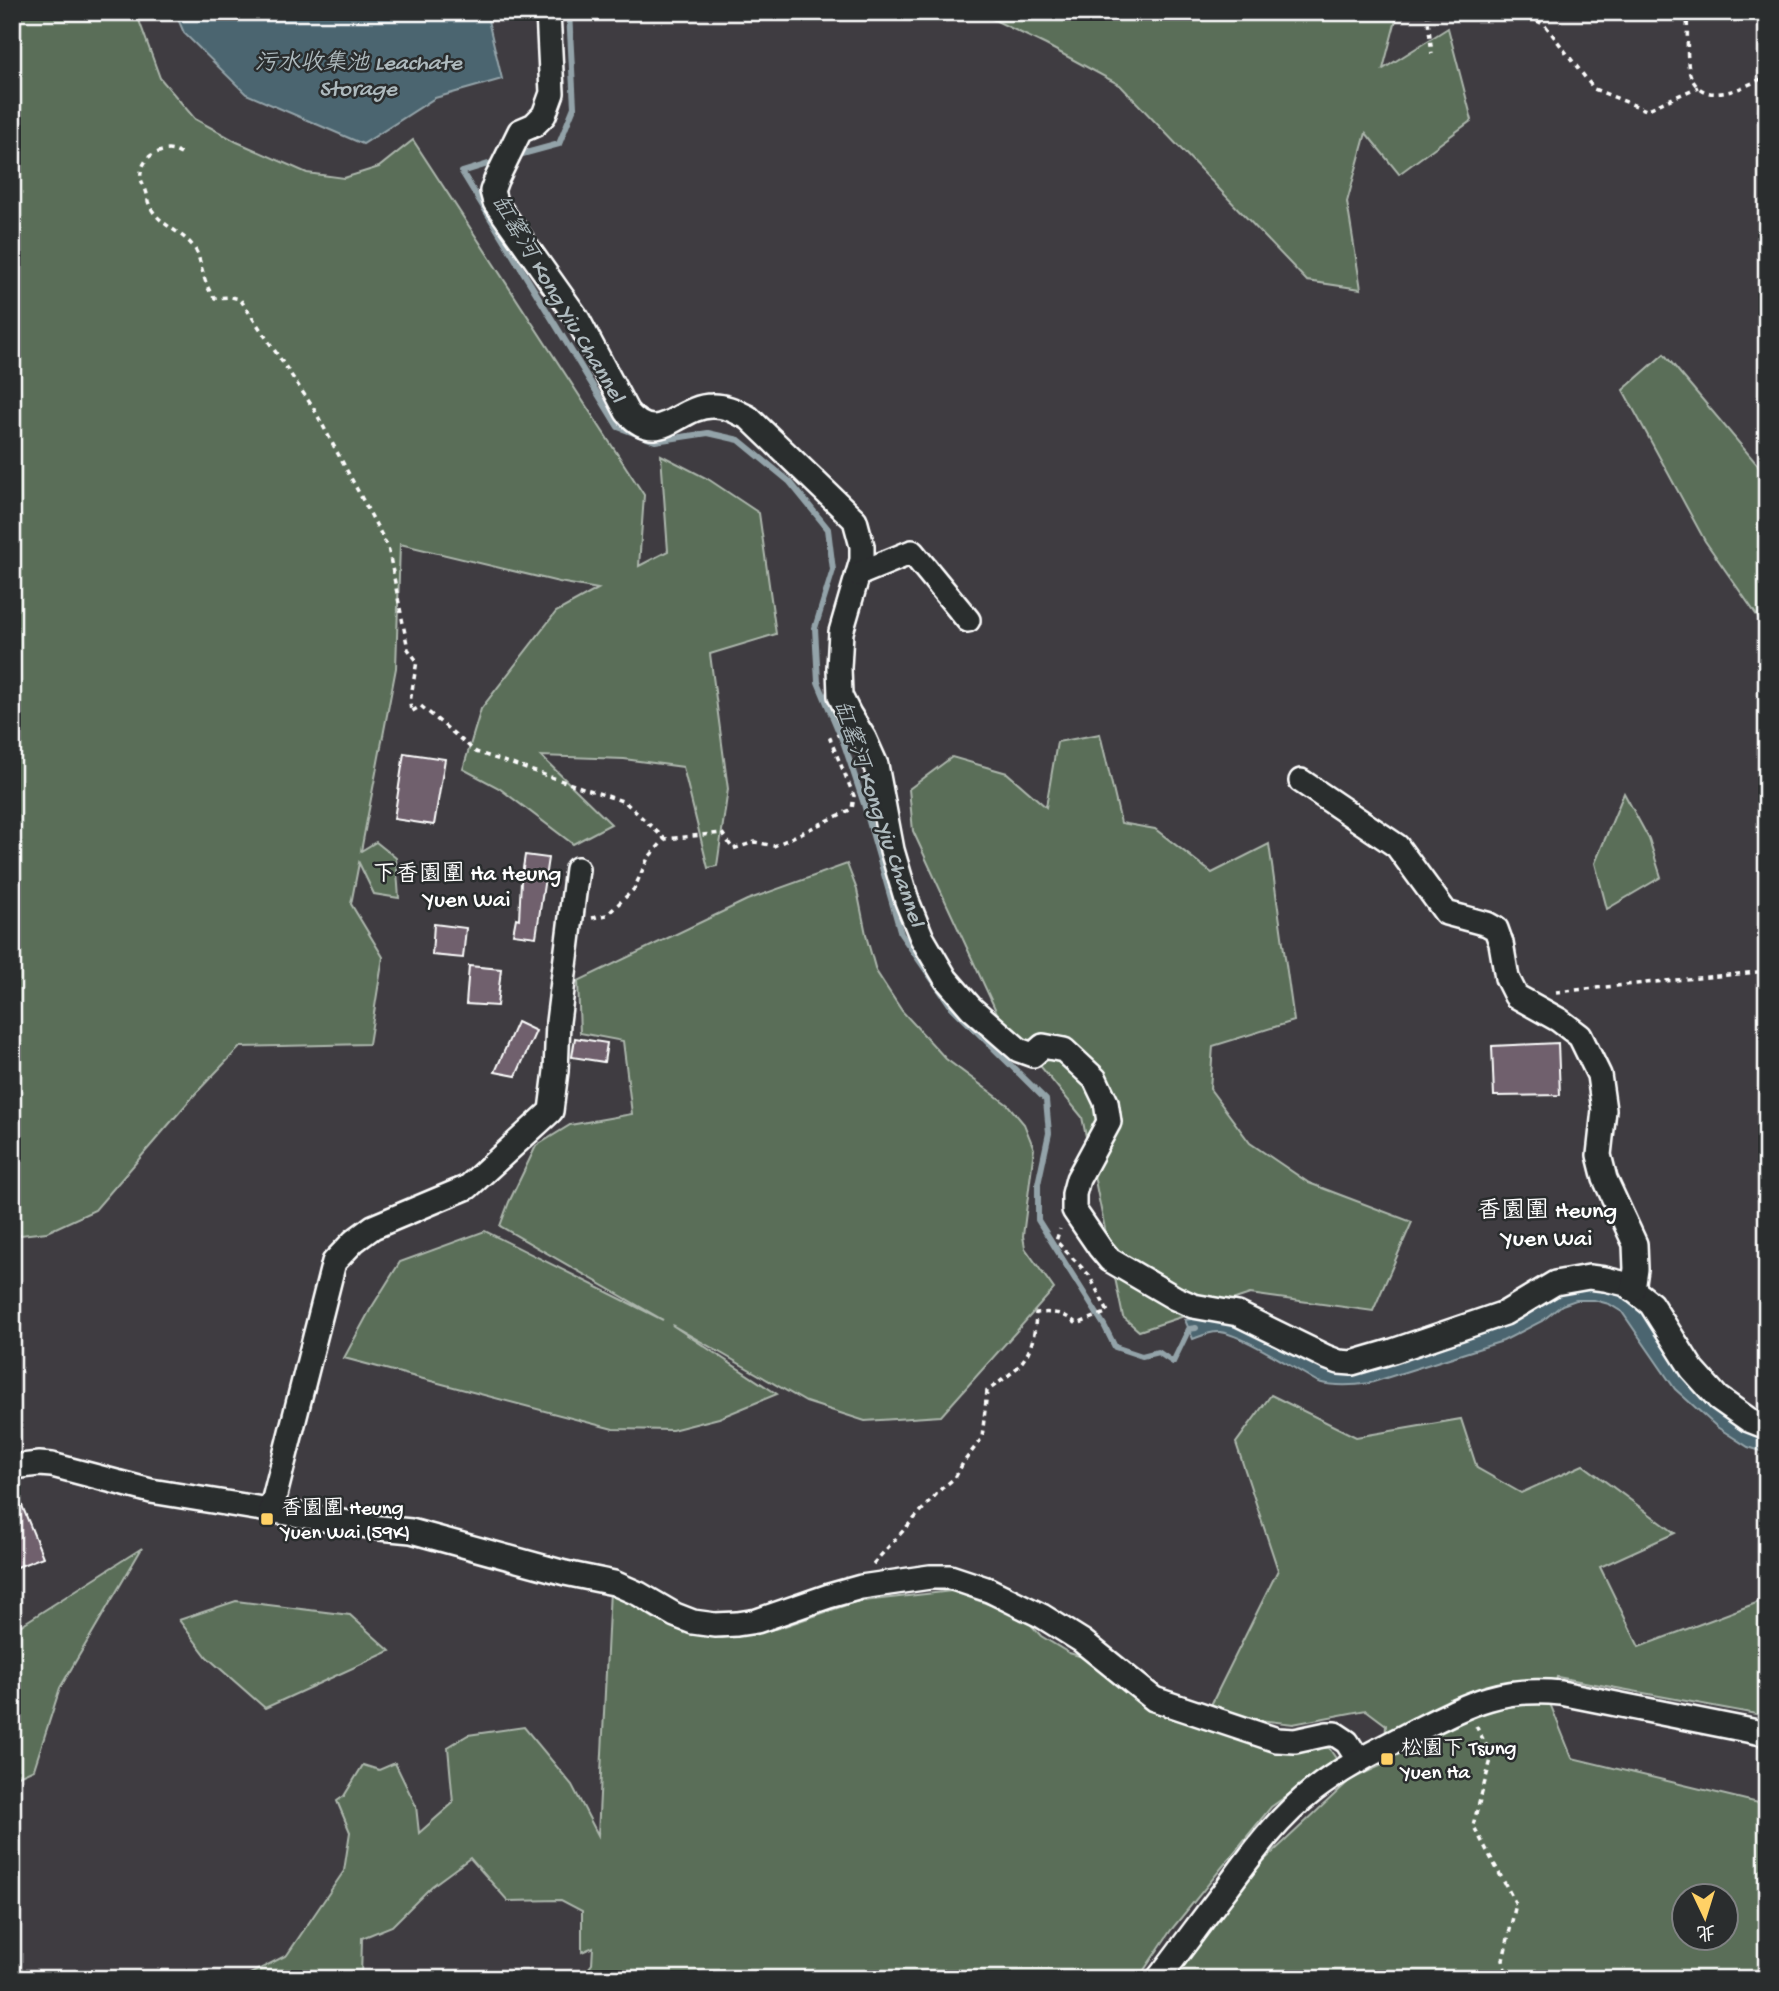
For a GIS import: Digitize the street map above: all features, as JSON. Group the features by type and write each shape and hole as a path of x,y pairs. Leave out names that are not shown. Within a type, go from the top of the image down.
{"street":[{"path":"548,12 552,93 544,115 534,125 520,131 492,191 495,202 577,318 627,412 637,423 661,427 711,405 728,408 749,418 855,520 862,546 862,560 841,632 840,696 876,765 892,850 907,901 922,938 940,969 971,1008 1019,1050 1033,1055 1043,1046 1064,1050 1096,1079 1106,1102 1109,1122 1078,1179 1074,1210 1110,1260 1193,1306 1238,1314 1326,1357 1352,1363 1505,1312 1555,1283 1589,1278 1626,1284 1651,1304 1692,1369 1718,1398 1749,1420 1767,1427"},
{"path":"858,574 912,552 968,620"},
{"path":"1301,781 1397,846 1446,913 1496,929 1502,943 1507,978 1516,996 1559,1020 1580,1036 1598,1074 1604,1110 1599,1155 1605,1179 1635,1244 1633,1290"},
{"path":"271,1511 334,1262 373,1227 468,1187 551,1111 558,1022 577,869"},
{"path":"12,1467 52,1465 141,1489 411,1531 565,1573 600,1579 627,1588 675,1615 704,1624 726,1625 757,1621 851,1590 930,1577 950,1577 975,1584 1042,1616 1075,1636 1154,1699 1273,1739 1295,1741 1335,1734 1344,1738 1359,1760"},
{"path":"1158,1979 1279,1821 1314,1790 1359,1760 1465,1706 1495,1696 1541,1691 1767,1734"}],"path":[{"path":"1432,54 1427,14 1443,12"},
{"path":"1519,12 1545,25 1594,89 1646,110 1698,87"},
{"path":"1687,12 1689,73 1703,92 1720,94 1743,88 1767,76"},
{"path":"181,154 166,149 150,154 143,165 140,179 148,195 148,203 172,231 192,243 210,292 215,298 240,299 314,409 388,547 408,649 417,661 410,702 411,712 421,706 476,752 625,802 665,839"},
{"path":"570,922 607,915 634,889 648,858 665,839 722,833 733,849 755,842 774,846 852,809 854,796 831,739"},
{"path":"1555,992 1767,971"},
{"path":"851,1590 906,1525 955,1478 963,1462 982,1438 987,1391 1023,1364 1031,1345 1036,1313 1067,1315 1077,1324 1108,1312 1089,1275 1056,1241"},
{"path":"1465,1706 1492,1756 1473,1825 1516,1904 1503,1959 1507,1979"}],"green space":[{"path":"12,12 136,12 160,78 195,119 237,142 307,173 344,178 379,167 413,140 644,495 639,566 668,551 661,455 708,479 759,513 776,634 710,654 728,789 717,866 708,868 683,767 624,759 541,756 611,824 573,844 499,788 463,769 481,709 556,612 598,589 400,544 396,668 361,851 376,842 396,858 399,898 374,894 359,863 351,904 383,957 369,1044 240,1047 196,1093 95,1210 47,1232 12,1236"},
{"path":"978,12 1398,12 1383,69 1448,28 1472,120 1399,174 1366,133 1347,202 1361,289 1307,281 1120,85"},
{"path":"1664,354 1767,476 1767,630 1705,541 1623,390"},
{"path":"1100,734 1121,823 1155,829 1212,873 1269,844 1294,1021 1213,1046 1210,1089 1250,1143 1309,1183 1412,1222 1373,1311 1250,1294 1139,1331 1123,1317 1082,1117 997,1013 913,831 909,789 952,757 1007,773 1046,807 1057,742"},
{"path":"1624,793 1649,839 1661,877 1607,909 1595,863"},
{"path":"847,864 857,890 876,971 902,1011 946,1059 1008,1105 1024,1124 1034,1149 1023,1236 1025,1248 1054,1289 941,1416 865,1421 806,1402 672,1325 777,1394 719,1418 672,1430 613,1429 344,1358 400,1262 485,1231 663,1320 500,1226 536,1146 570,1125 632,1114 623,1041 580,1033 578,981 747,900"},
{"path":"1271,1395 1356,1437 1461,1419 1477,1468 1521,1493 1583,1465 1675,1533 1600,1567 1639,1647 1767,1599 1767,1716 1557,1677 1551,1706 1572,1758 1767,1805 1767,1979 1174,1979 1258,1866 1350,1780 1384,1764 1386,1725 1366,1710 1293,1724 1251,1719 1211,1705 1278,1570 1236,1443"},
{"path":"142,1548 60,1688 34,1769 12,1779 12,1631"},
{"path":"610,1590 655,1619 722,1638 779,1628 855,1602 952,1591 1024,1617 1041,1636 1069,1653 1097,1661 1136,1698 1303,1747 1329,1748 1337,1760 1271,1807 1171,1930 1138,1979 580,1979 592,1964 593,1947 582,1952 582,1911 561,1900 508,1901 470,1858 432,1886 392,1926 362,1938 361,1979 249,1979 248,1975 287,1955 344,1871 350,1832 337,1801 344,1796 363,1765 379,1770 395,1763 416,1806 419,1833 453,1803 448,1747 468,1735 524,1727 572,1785 598,1835"},
{"path":"236,1601 350,1615 390,1651 265,1708 207,1657 179,1620"}],"water":[{"name":"污水收集池 Leachate Storage","path":"175,12 486,12 502,79 435,98 363,144 246,94 184,33"},
{"path":"1576,1283 1627,1294 1710,1397 1767,1434 1767,1453 1748,1447 1717,1427 1675,1389 1622,1312 1609,1304 1594,1300 1576,1300 1562,1305 1542,1321 1503,1341 1370,1383 1350,1385 1318,1382 1229,1334 1213,1332 1193,1339 1185,1320 1214,1315 1324,1364"}],"building":[{"path":"404,753 445,759 434,825 394,819"},
{"path":"525,855 548,858 536,937 513,934 516,918 519,919"},
{"path":"434,924 466,928 463,958 432,955"},
{"path":"469,966 501,969 497,1006 466,1004"},
{"path":"517,1022 536,1031 516,1076 495,1072"},
{"path":"575,1038 607,1043 604,1062 572,1057"},
{"path":"1558,1043 1560,1095 1494,1096 1492,1046"},
{"path":"12,1481 43,1557 12,1569"}],"waterway":[{"name":"缸窰河 Kong Yiu Channel","path":"515,156 559,144 574,107 569,12"},
{"name":"缸窰河 Kong Yiu Channel","path":"498,161 462,172 618,427 655,441 708,433 739,440 790,482 828,529 833,570 815,628 818,682 844,744 864,804 901,934 951,1006 1046,1100 1049,1133 1038,1184 1038,1220 1115,1347 1142,1356 1158,1352 1173,1362 1189,1329 1196,1328"}],"place":[{"name":"香園圍 Heung Yuen Wai (59K)","path":"267,1519"},
{"name":"松園下 Tsung Yuen Ha","path":"1387,1759"}],"district":[{"name":"下香園圍 Ha Heung Yuen Wai","path":"467,885"},
{"name":"香園圍 Heung Yuen Wai","path":"1547,1223"}]}
